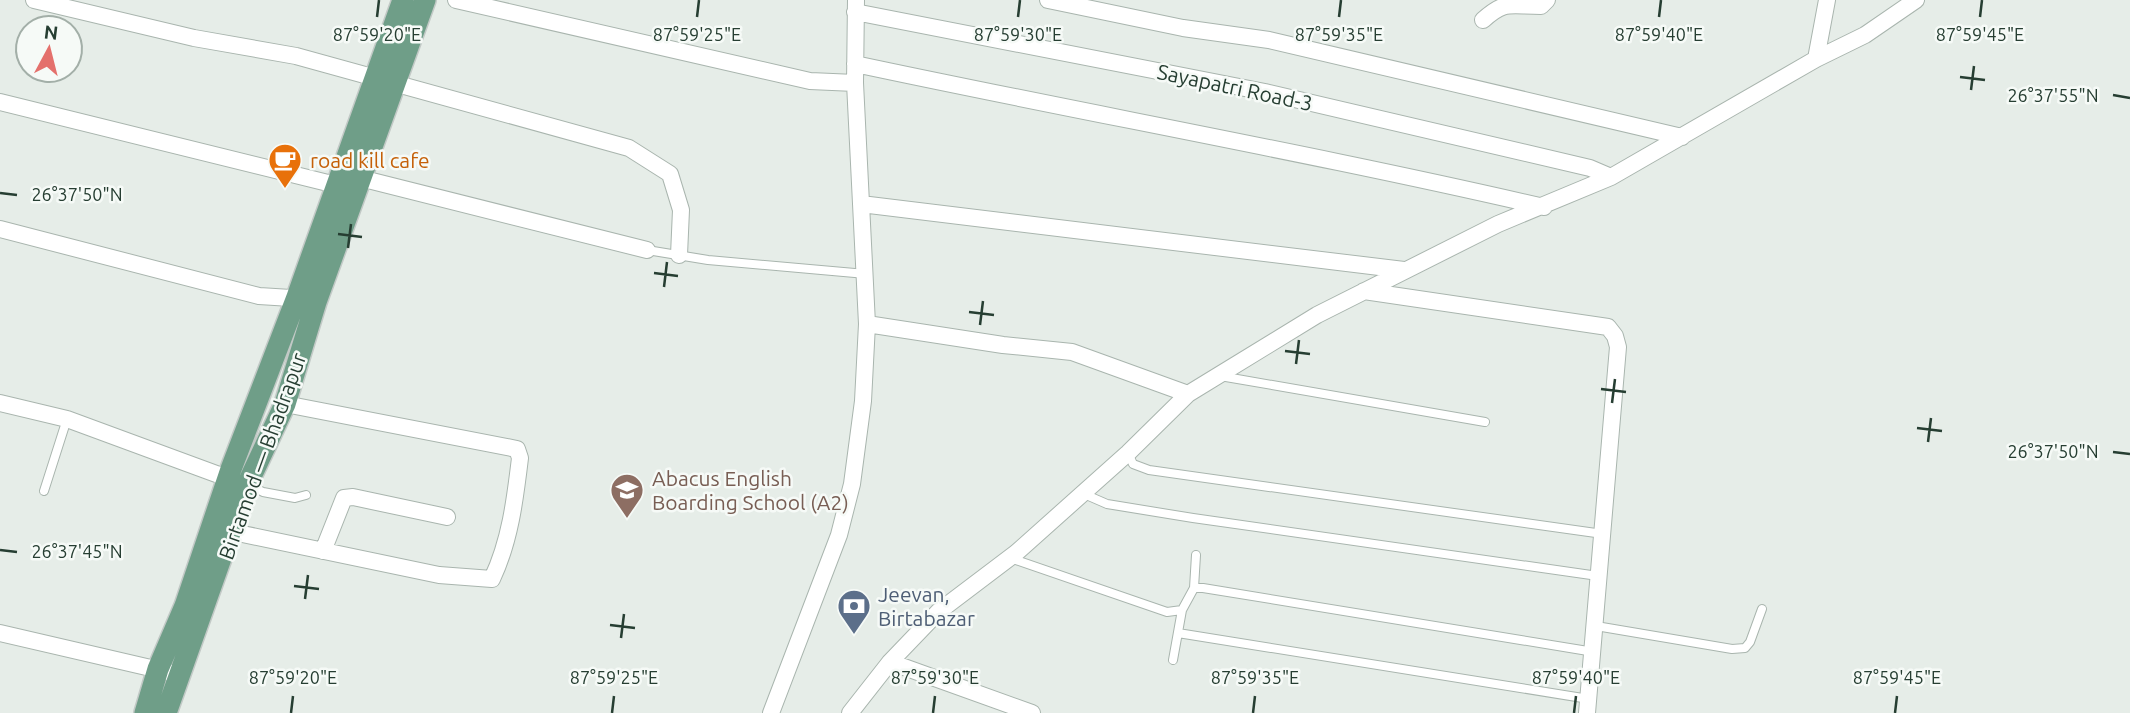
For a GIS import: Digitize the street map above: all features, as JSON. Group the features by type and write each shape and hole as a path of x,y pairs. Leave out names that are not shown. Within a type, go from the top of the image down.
{"main road":[{"name":"Birtamod — Bhadrapur","path":"166,713 233,532 237,482 285,404 307,299 336,186 403,0"},
{"name":"Birtamod — Bhadrapur","path":"145,713 158,669 237,482 307,299 360,178 425,0"}],"street":[{"path":"34,0 194,37 296,56 629,148 670,174 681,210 678,255"},
{"path":"456,0 810,81 855,83"},
{"path":"1048,0 1183,28 1269,40 1682,137"},
{"path":"1483,20 1496,3 1504,1 1541,6 1547,0"},
{"path":"1816,59 1828,0"},
{"path":"850,713 890,662 938,611 1010,558 1084,494 1188,394 1317,315 1364,290 1498,224 1611,177 1816,59 1865,35 1916,0"},
{"path":"771,713 839,535 852,484 863,401 867,324 859,101 855,83 856,6"},
{"name":"Sayapatri Road-3","path":"856,6 1265,92 1590,168 1611,177"},
{"path":"855,64 1018,100 1279,149 1544,206"},
{"path":"0,102 336,186"},
{"path":"360,178 647,250"},
{"path":"861,204 1405,270"},
{"path":"0,229 259,296 307,299"},
{"path":"1364,290 1608,327 1618,347 1589,706"},
{"path":"867,324 1003,345 1072,352 1188,394"},
{"path":"0,403 67,419 237,482"},
{"path":"233,532 439,575 492,579 512,522 520,458 517,449 285,404"},
{"path":"323,551 344,498 353,497 447,517"},
{"path":"0,633 181,675"},
{"path":"890,662 1032,713"}],"lane":[{"path":"647,250 866,274"},
{"path":"1217,376 1485,422"},
{"path":"44,491 67,419"},
{"path":"1128,453 1133,464 1149,470 1604,534"},
{"path":"237,482 257,486 263,492 295,498 306,495"},
{"path":"1084,494 1107,504 1181,516 1600,576"},
{"path":"1173,660 1182,610 1194,589 1196,555"},
{"path":"1010,558 1167,612 1182,610"},
{"path":"1194,589 1594,652"},
{"path":"1596,626 1732,649 1745,648 1750,642 1762,609"},
{"path":"1178,633 1589,706"}],"place":[{"name":"road kill cafe","path":"285,190"},
{"name":"Abacus English Boarding School (A2)","path":"627,520"},
{"name":"Jeevan, Birtabazar","path":"854,636"}]}
